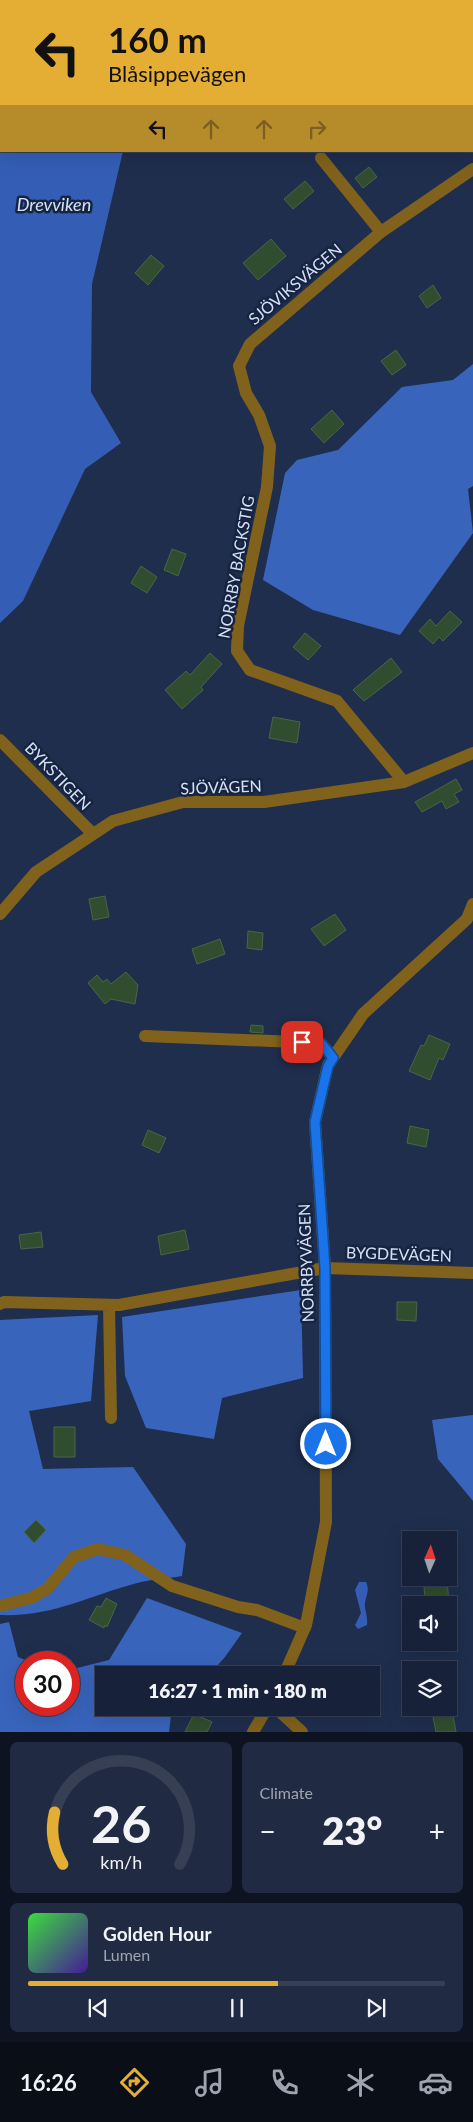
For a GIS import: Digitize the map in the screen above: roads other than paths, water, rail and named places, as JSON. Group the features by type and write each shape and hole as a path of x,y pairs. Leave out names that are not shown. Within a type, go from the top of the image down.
{"street":[{"path":"320,158 381,232"},
{"name":"SJÖVIKSVÄGEN","path":"239,366 250,344 381,232 473,169"},
{"name":"NORRBY BACKSTIG","path":"239,366 246,393 260,415 270,446 265,494 238,626 237,651 250,670 337,701 404,782"},
{"name":"BYKSTIGEN","path":"0,740 93,834"},
{"name":"SJÖVÄGEN","path":"0,914 36,872 114,821 182,802 264,802 404,782 473,753"},
{"name":"NORRBYVÄGEN","path":"288,1666 305,1628 326,1522 325,1268 315,1122 328,1066 363,1014 467,919 473,904"},
{"path":"145,1036 321,1043 333,1058"},
{"name":"BYGDEVÄGEN","path":"0,1304 4,1302 119,1305 325,1268 473,1273"},
{"path":"109,1305 111,1418"},
{"path":"0,1606 31,1598 47,1589 74,1557 98,1549 125,1555 172,1586 238,1607 257,1610 305,1628"},
{"path":"253,1732 262,1716"},
{"path":"285,1716 302,1732"}],"water":[{"name":"Drevviken","path":"0,152 123,152 92,284 91,392 121,443 85,469 23,601 0,623"},
{"path":"359,1582 366,1582 368,1590 365,1605 367,1625 358,1629 355,1625 361,1613 355,1590"}]}
